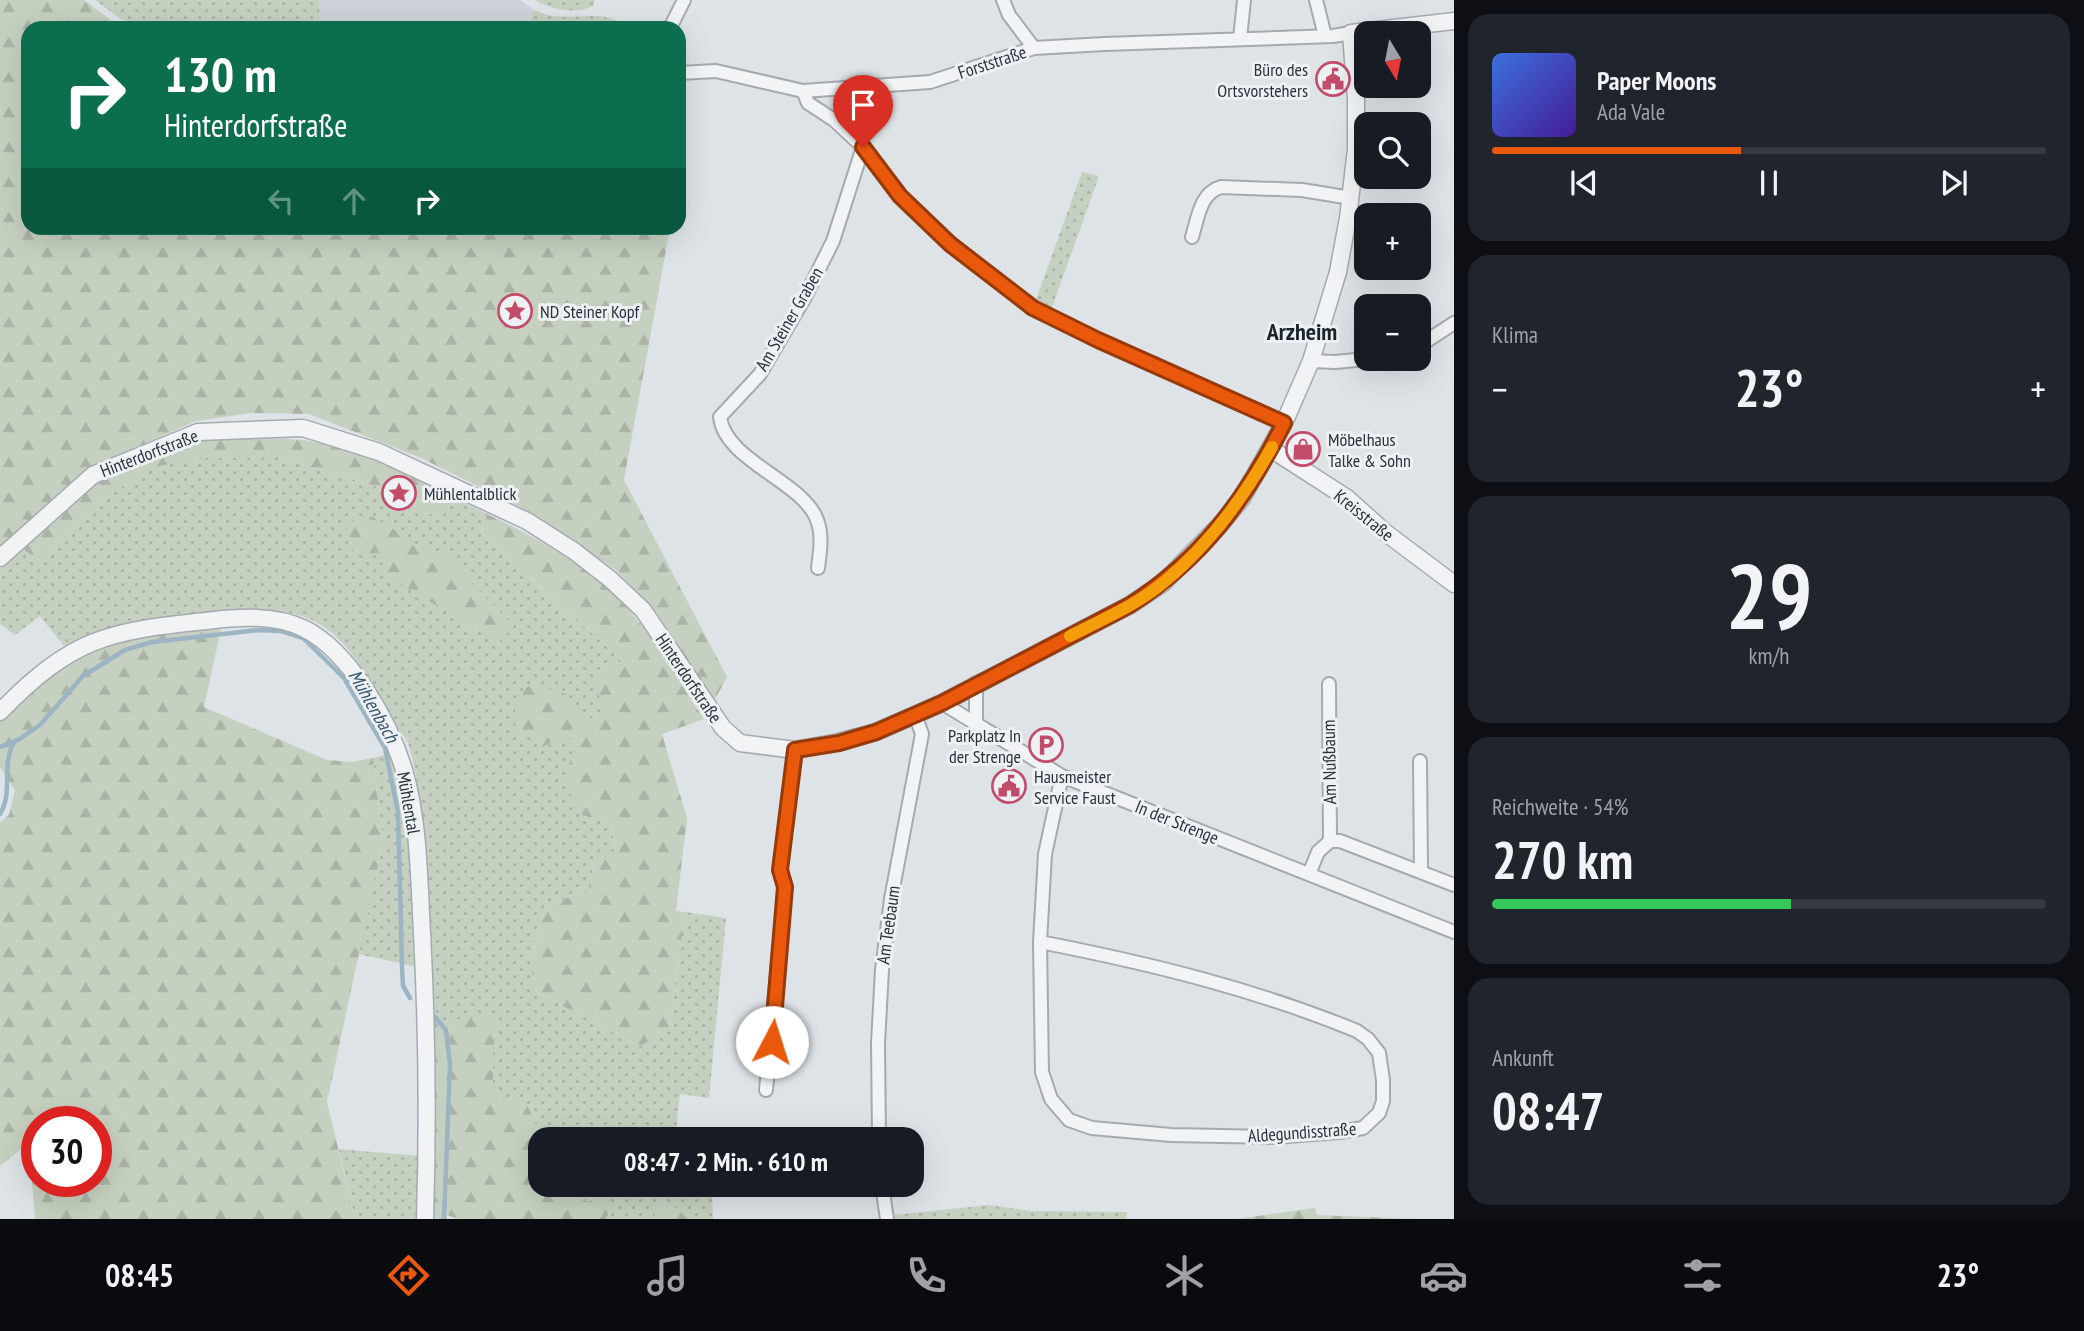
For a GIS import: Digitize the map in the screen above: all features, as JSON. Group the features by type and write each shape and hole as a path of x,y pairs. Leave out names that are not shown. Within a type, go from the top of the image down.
{"street":[{"path":"674,21 684,0"},
{"path":"1003,0 1009,15 1034,48"},
{"path":"1240,39 1244,0"},
{"path":"1316,0 1325,36"},
{"path":"1351,33 1454,21"},
{"name":"Forststraße","path":"686,73 716,71 803,91 930,82 1034,48 1351,33"},
{"name":"Hinterdorfstraße","path":"0,558 93,475 198,432 303,428 398,460 527,521 574,551 610,579 643,610 723,728 740,743 795,750 839,743 876,732 942,703 1130,605 1163,583 1220,525 1242,498 1271,449 1311,361 1338,272 1351,198 1357,125 1351,33"},
{"path":"803,91 808,103 834,120 863,147 900,196 950,244 1033,308 1284,423"},
{"name":"Am Steiner Graben","path":"818,568 821,534 817,518 808,505 733,443 722,430 720,416 760,374 805,296 832,241 863,147"},
{"path":"1192,237 1204,200 1214,189 1221,187 1302,190 1351,198"},
{"path":"1431,338 1454,323"},
{"path":"1311,361 1354,360"},
{"name":"Kreisstraße","path":"1271,449 1347,498 1386,533 1454,584"},
{"name":"Mühlental","path":"0,712 36,677 62,657 92,641 146,627 235,618 284,621 317,637 344,664 369,695 390,735 404,769 411,807 420,897 427,1066 425,1219"},
{"path":"976,683 976,722"},
{"name":"Am Nußbaum","path":"1329,684 1330,841"},
{"name":"In der Strenge","path":"942,703 1062,776 1454,932"},
{"name":"Am Teebaum","path":"879,1127 879,998 891,899 922,734 915,715"},
{"path":"766,1090 785,887 780,870 795,750"},
{"path":"1420,761 1421,871"},
{"name":"Aldegundisstraße","path":"1041,942 1132,960 1213,981 1357,1031 1368,1039 1379,1053 1383,1080 1383,1101 1379,1114 1363,1128 1275,1137 1171,1135 1091,1128 1069,1120 1051,1099 1042,1072 1041,942 1045,854 1062,776"},
{"path":"1309,874 1318,852 1330,841 1340,841 1454,885"},
{"path":"884,1197 887,1219"}],"shaded area":[{"path":"319,0 520,0 534,10 530,21 320,21"}],"green space":[{"path":"0,0 84,0 111,21 21,21 21,235 669,235 624,480 727,677 714,701 656,612 616,570 530,512 421,458 309,414 251,413 196,421 85,470 0,547"},
{"path":"95,0 319,0 320,21 121,19"},
{"path":"535,0 595,0 593,6 586,9 571,10"},
{"path":"534,10 558,16 596,16 618,21 530,21"},
{"path":"1082,172 1099,176 1049,316 1033,308"},
{"path":"199,440 302,440 342,448 381,462 455,498 442,516 416,511 375,486 278,457 205,458 153,467 97,503 37,559 23,549 97,483 150,457"},
{"path":"278,457 375,486 416,511 441,516 455,498 487,514 481,533 623,661 602,666 604,711 584,723 579,716 536,734 541,749 569,731 582,815 610,824 616,850 593,866 589,891 548,905 536,938 531,966 536,992 640,1046 669,1031 685,912 726,918 709,1098 680,1094 676,1127 537,1127 525,1102 493,1095 493,1057 431,1022 421,818 416,774 409,746 359,664 340,640 328,630 314,621 290,613 239,611 137,622 101,631 64,646 40,616 15,635 0,624 0,569 23,548 37,559 97,503 153,466 205,458"},
{"path":"367,514 392,528 414,546 456,559 472,583 514,626 498,643 386,575 379,553 355,554 344,531 351,522"},
{"path":"487,514 566,557 619,599 653,640 704,719 662,734 687,818 676,911 685,912 669,1031 640,1046 536,992 531,966 541,913 548,905 588,891 593,866 616,849 610,824 582,815 564,783 572,753 569,732 540,749 536,734 517,735 515,719 517,702 530,684 566,694 584,723 603,711 594,677 602,666 623,661 481,533"},
{"path":"221,629 204,707 327,760 351,762 373,758 383,842 327,1102 355,1219 35,1219 33,1197 112,1197 112,1106 21,1106 21,1149 0,1166 0,822 9,815 15,790 0,767 0,722 43,680 73,659 126,640"},
{"path":"391,753 405,807 414,896 417,967 358,954 383,842 373,758"},
{"path":"496,1015 493,1094 526,1102 537,1127 528,1127 528,1197 574,1197 584,1203 604,1197 610,1210 606,1219 458,1219 447,1215 447,1219 430,1219 431,1022"},
{"path":"339,1149 419,1156 418,1219 355,1219"},
{"path":"573,1197 712,1197 713,1219 688,1219 669,1202 652,1208 657,1219 606,1219 610,1210"},
{"path":"669,1202 688,1219 657,1219 652,1208"},
{"path":"989,1205 1032,1211 1127,1212 1126,1219 895,1219 894,1215"},
{"path":"1315,1208 1317,1215 1417,1219 1236,1219"}],"waterway":[{"name":"Mühlenbach","path":"0,747 18,740 40,725 83,676 125,650 152,642 258,630 281,631 303,638 344,678 385,748 398,813 403,986 410,998"},
{"name":"Mühlenbach","path":"0,814 6,797 8,759 15,741"},
{"name":"Mühlenbach","path":"435,1017 446,1030 450,1064 444,1219"}],"slow traffic":[{"path":"1070,636 1130,605 1163,583 1220,525 1242,498 1272,447"}],"place":[{"name":"Büro des Ortsvorstehers","path":"1333,79"},
{"name":"ND Steiner Kopf","path":"515,311"},
{"name":"Möbelhaus Talke & Sohn","path":"1303,449"},
{"name":"Mühlentalblick","path":"399,493"},
{"name":"Parkplatz In der Strenge","path":"1046,745"},
{"name":"Hausmeister Service Faust","path":"1009,786"}],"district":[{"name":"Arzheim","path":"1302,331"}],"route":[{"path":"772,1042 785,887 780,870 795,750 839,743 876,732 942,703 1130,605 1163,583 1220,525 1242,498 1284,423 1033,308 950,244 900,196 863,147"}]}
